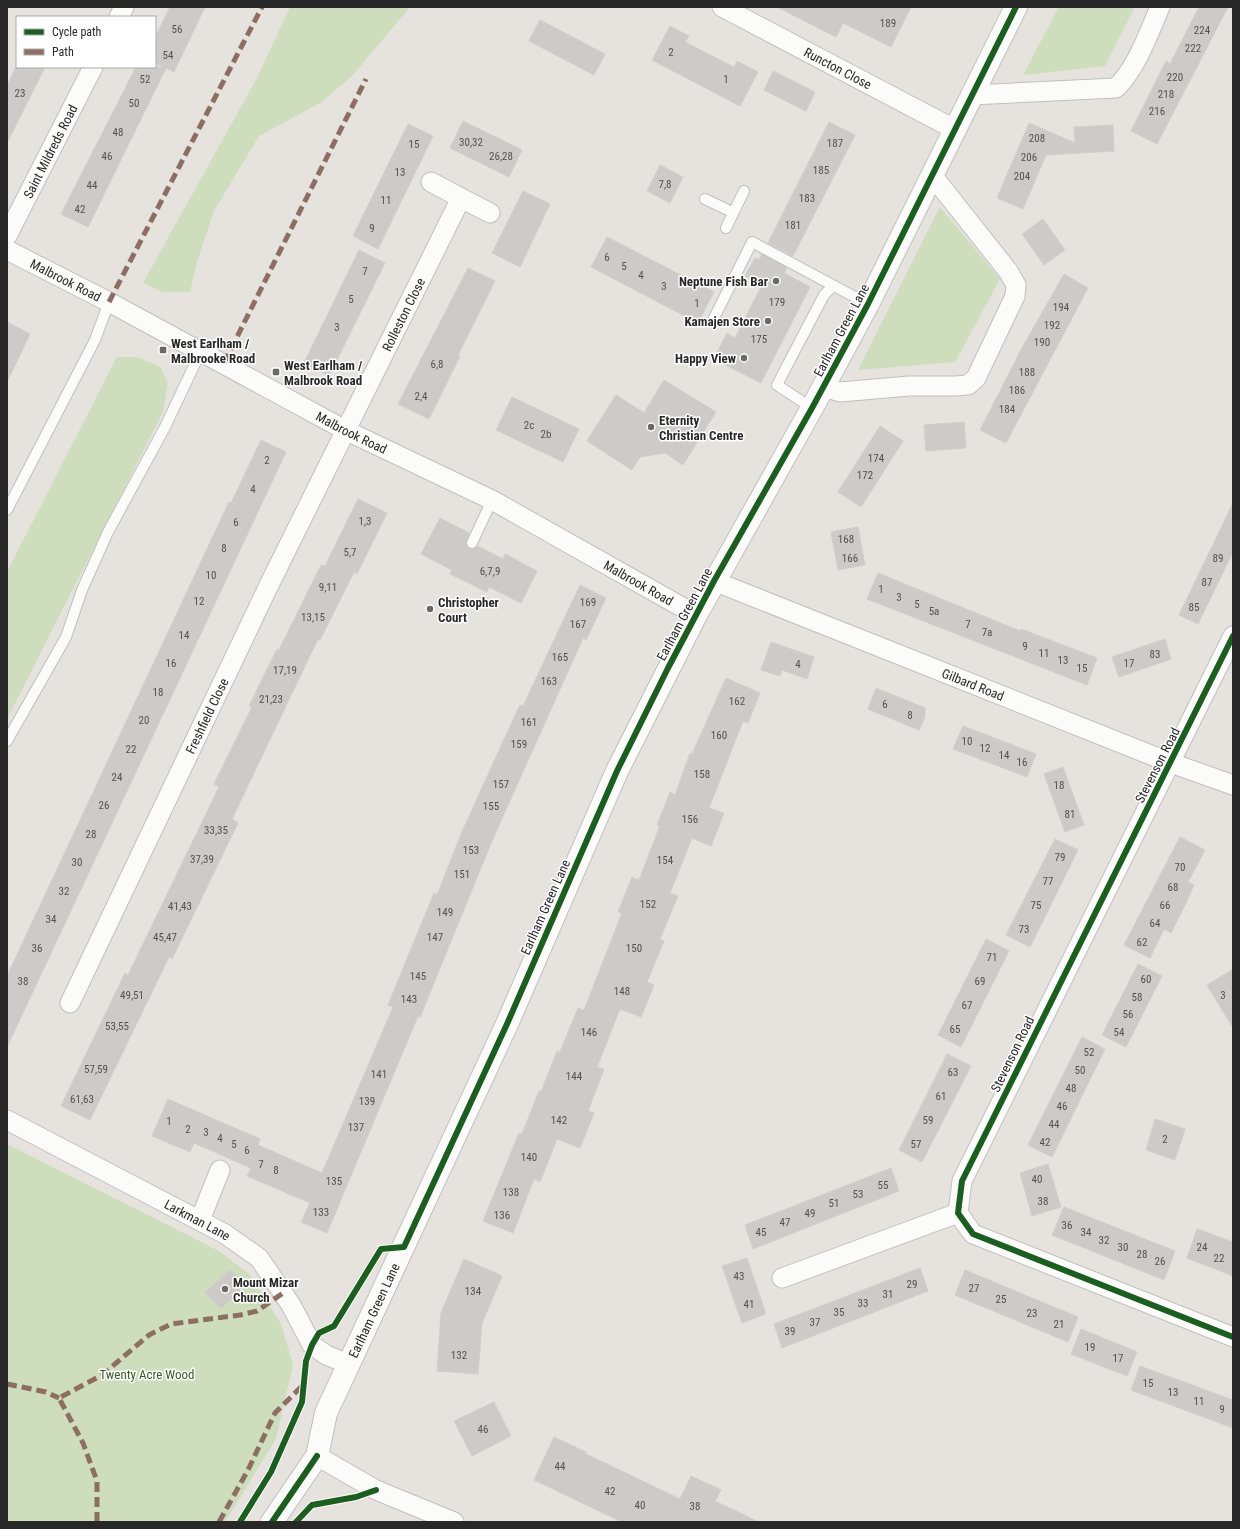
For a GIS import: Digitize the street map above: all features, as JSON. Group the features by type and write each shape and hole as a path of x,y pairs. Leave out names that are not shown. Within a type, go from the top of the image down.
{"street":[{"path":"120,16 124,7"},
{"name":"Runcton Close","path":"722,7 954,129"},
{"name":"Earlham Green Lane","path":"272,1522 316,1456 326,1413 507,1024 617,771 714,580 824,387 868,304 1016,7"},
{"path":"972,95 1116,88 1125,79 1145,43 1160,7"},
{"name":"Saint Mildreds Road","path":"7,236 92,68"},
{"name":"Earlham Green Lane","path":"824,387 840,392 909,386 955,386 968,385 976,378 1015,296 1016,285 1008,271 932,175"},
{"path":"431,182 490,213"},
{"name":"Rolleston Close","path":"345,430 461,198"},
{"name":"Malbrook Road","path":"7,250 202,351 345,430 492,500 696,615"},
{"name":"Freshfield Close","path":"70,1003 345,430"},
{"name":"Gilbard Road","path":"714,580 1171,763 1233,785"},
{"name":"Stevenson Road","path":"958,1213 962,1181 1233,636"},
{"name":"Larkman Lane","path":"7,1120 200,1220 225,1234 259,1258 291,1305 312,1345 326,1355 348,1364"},
{"path":"200,1220 220,1170"},
{"path":"782,1278 958,1213 973,1234 1233,1337"},
{"path":"316,1456 376,1490 454,1522"}],"lane":[{"path":"726,228 732,212 744,191"},
{"path":"705,199 732,212"},
{"path":"714,318 752,242 868,304"},
{"path":"812,408 777,385 824,295 833,286"},
{"path":"7,510 95,340 109,302"},
{"path":"7,741 66,637 82,590 108,532 147,462 202,351"},
{"path":"472,543 492,500"}],"green space":[{"path":"290,7 410,7 353,75 320,103 259,136 214,211 197,262 190,292 163,292 143,283 257,78"},
{"path":"1059,7 1135,7 1105,66 1023,75"},
{"path":"940,207 1000,279 955,362 858,370"},
{"path":"117,357 137,357 160,367 168,383 163,412 7,719 7,572"},
{"name":"Twenty Acre Wood","path":"7,1144 219,1251 250,1275 281,1324 293,1365 276,1439 225,1522 7,1522"}],"building":[{"path":"170,7 205,7 174,72 166,68 88,227 61,214 135,68 164,67 156,63 156,36"},
{"path":"777,7 911,7 891,47 843,23 836,37"},
{"path":"1199,7 1228,7 1157,144 1131,131 1166,61 1170,64"},
{"path":"540,20 605,54 594,75 529,41"},
{"path":"670,26 689,36 685,42 734,67 737,61 758,72 740,106 652,60"},
{"path":"16,67 44,68 7,143 7,86"},
{"path":"773,71 815,92 806,111 764,90"},
{"path":"463,121 522,150 509,177 450,148"},
{"path":"829,122 855,135 793,256 768,243"},
{"path":"1029,123 1075,143 1074,127 1113,125 1114,151 1046,155 1023,209 997,198"},
{"path":"408,124 433,136 378,249 353,236"},
{"path":"660,165 683,177 670,203 647,191"},
{"path":"523,191 550,204 520,267 492,253"},
{"path":"1043,219 1065,250 1044,265 1022,234"},
{"path":"607,237 714,292 698,323 591,267"},
{"path":"359,250 385,263 329,376 304,363"},
{"path":"762,254 787,268 784,273 810,287 761,383 714,359 727,333 735,338 762,285 745,276 755,258 759,260"},
{"path":"468,268 495,281 458,355 460,356 429,419 398,404"},
{"path":"1064,274 1088,288 1006,443 980,430 1022,348"},
{"path":"7,322 30,334 7,382"},
{"name":"Eternity Christian Centre","path":"664,380 716,412 683,465 665,453 640,457 632,470 587,441 616,395 644,413"},
{"path":"512,397 579,429 563,462 496,430"},
{"path":"964,422 966,448 926,451 924,425"},
{"path":"880,426 903,441 861,507 838,492"},
{"path":"261,440 286,452 7,1047 7,976 229,502 231,503"},
{"path":"358,499 387,513 357,574 354,572 320,640 318,639 232,819 238,823 172,959 169,957 90,1120 61,1106 125,973 128,975 219,787 214,784 252,707 249,706 277,649 279,650 321,565 325,566"},
{"path":"1233,503 1233,552 1198,624 1179,615"},
{"path":"440,518 469,533 466,543 469,549 473,549 478,546 503,559 505,554 537,571 521,603 489,587 487,592 450,574 452,570 421,554"},
{"path":"858,527 865,565 838,570 831,532"},
{"path":"878,573 1020,631 1021,629 1097,658 1087,685 867,599"},
{"path":"580,585 606,598 586,640 583,638 492,841 420,1017 418,1016 327,1233 301,1222 310,1203 247,1176 251,1168 194,1143 190,1152 152,1136 168,1099 260,1139 258,1145 322,1173 393,1007 388,1005 434,893 437,895 461,834 500,748 520,705 523,706"},
{"path":"1165,639 1171,659 1119,677 1112,657"},
{"path":"771,642 814,657 807,679 782,670 780,676 761,670"},
{"path":"726,678 760,693 748,723 743,721 709,808 724,813 711,846 692,838 670,893 678,896 660,939 664,941 647,982 654,985 641,1017 620,1009 597,1067 604,1069 588,1111 594,1113 580,1148 557,1139 540,1182 534,1179 513,1233 483,1221 519,1133 522,1134 557,1051 560,1052 578,1008 584,1010 622,913 618,912 632,877 639,880 660,826 657,825 670,792 675,795 690,753 692,754"},
{"path":"876,688 925,708 925,717 919,730 868,709"},
{"path":"963,726 1036,754 1027,777 953,749"},
{"path":"1063,767 1084,825 1065,832 1044,774"},
{"path":"1180,837 1205,850 1188,882 1194,885 1171,933 1164,929 1150,958 1124,945"},
{"path":"1055,839 1078,850 1030,947 1006,935"},
{"path":"986,939 1009,951 961,1047 938,1035"},
{"path":"1138,964 1162,976 1126,1047 1102,1035"},
{"path":"1233,969 1233,1028 1207,985"},
{"path":"1082,1037 1105,1049 1052,1157 1028,1145"},
{"path":"947,1054 971,1066 922,1162 899,1150"},
{"path":"1155,1119 1185,1129 1175,1160 1146,1150"},
{"path":"1048,1164 1061,1207 1032,1216 1020,1173"},
{"path":"891,1168 899,1191 753,1249 745,1225"},
{"path":"1064,1207 1175,1251 1164,1280 1052,1235"},
{"path":"1197,1229 1233,1242 1233,1276 1187,1258"},
{"path":"747,1258 766,1314 742,1323 722,1266"},
{"path":"464,1259 502,1276 482,1323 478,1374 437,1371 441,1313"},
{"path":"920,1268 928,1291 782,1348 774,1324"},
{"name":"Mount Mizar Church","path":"230,1270 245,1285 221,1309 205,1293"},
{"path":"965,1270 1078,1317 1068,1342 955,1295"},
{"path":"1081,1329 1137,1352 1127,1376 1071,1354"},
{"path":"1140,1366 1233,1400 1233,1428 1131,1390"},
{"path":"494,1402 511,1436 472,1456 454,1421"},
{"path":"554,1437 680,1499 691,1476 721,1490 715,1501 759,1522 622,1522 534,1480"}],"marked path":[{"path":"109,302 262,7"},
{"path":"224,363 366,79"},
{"path":"97,1522 97,1481 83,1443 59,1398 102,1375 149,1335 171,1324 240,1315 257,1311 283,1293"},
{"path":"7,1384 46,1392 59,1398"},
{"path":"219,1522 248,1470 275,1413 304,1384"}],"cycle path":[{"path":"240,1522 271,1472 302,1402 306,1361 312,1345 319,1333 334,1326 381,1249 404,1247 507,1024 617,771 668,668 714,581 812,408 868,304 1016,7"},
{"path":"1233,636 962,1181 958,1213 973,1234 1233,1337"},
{"path":"272,1522 317,1456"},
{"path":"296,1522 312,1505 356,1497 376,1490"}],"place":[{"name":"Neptune Fish Bar","path":"776,281"},
{"name":"Kamajen Store","path":"768,321"},
{"name":"West Earlham / Malbrooke Road","path":"163,350"},
{"name":"Happy View","path":"744,358"},
{"name":"West Earlham / Malbrook Road","path":"276,372"},
{"name":"Eternity Christian Centre","path":"651,427"},
{"name":"Christopher Court","path":"430,609"},
{"name":"Mount Mizar Church","path":"225,1289"}]}
